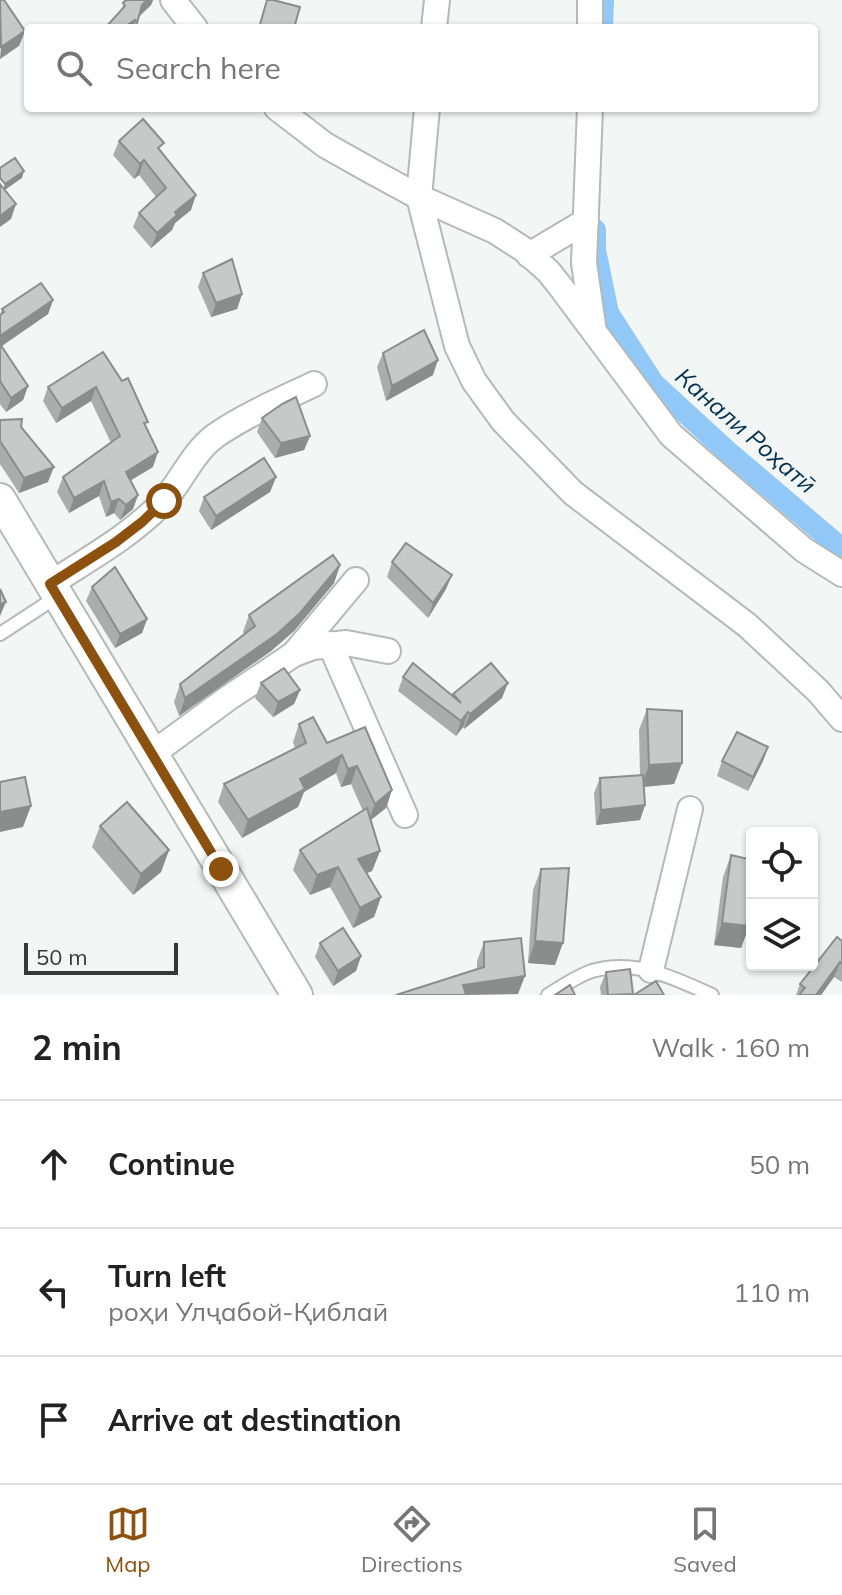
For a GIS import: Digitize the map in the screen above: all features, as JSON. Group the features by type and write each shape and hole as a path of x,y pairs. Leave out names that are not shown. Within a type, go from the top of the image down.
{"street":[{"path":"173,0 192,24"},
{"path":"434,24 437,0"},
{"path":"590,0 590,24"},
{"path":"282,112 325,145 419,197 495,231 529,255 554,278 671,435 804,550 842,574"},
{"path":"427,112 419,197 457,346 474,381 503,421 573,493 747,625 818,691 842,719"},
{"path":"590,112 584,263 594,331"},
{"path":"529,255 586,221"},
{"path":"54,590 142,522 164,501 195,456 213,438 314,384"},
{"path":"0,499 297,995"},
{"path":"294,654 356,580"},
{"path":"152,754 254,679 294,654 313,647 346,643 388,651"},
{"path":"330,644 405,815"},
{"path":"651,970 690,809"}],"lane":[{"path":"0,634 54,590"},
{"path":"548,995 591,971 632,968 651,970 712,995"}],"building":[{"path":"0,0 4,0 24,32 1,47"},
{"path":"126,0 147,0 142,5 137,23 135,20 129,24 109,24 125,6 123,3"},
{"path":"267,0 300,7 295,24 260,24"},
{"path":"143,119 164,143 158,148 196,195 175,212 177,215 157,233 139,213 166,188 144,160 140,164 119,141"},
{"path":"15,158 24,171 5,184 0,178 0,168"},
{"path":"0,184 16,204 0,216"},
{"path":"232,259 242,294 216,303 203,273"},
{"path":"41,283 53,300 0,336 2,309"},
{"path":"424,330 438,360 392,386 383,353"},
{"path":"0,344 28,386 11,398 0,381"},
{"path":"103,352 122,381 128,378 158,452 126,472 138,495 126,505 119,499 111,502 104,481 74,498 63,477 120,436 96,387 62,408 48,387"},
{"path":"296,397 310,436 281,443 262,418"},
{"path":"22,419 21,427 54,467 24,478 0,441 0,420"},
{"path":"264,458 276,477 216,516 204,497"},
{"path":"406,543 452,575 433,603 392,562"},
{"path":"333,555 340,565 300,613 277,634 185,698 180,684 255,626 249,615"},
{"path":"115,567 147,619 120,634 92,587"},
{"path":"0,589 6,602 0,604"},
{"path":"413,663 461,703 453,694 491,663 508,683 470,714 468,712 461,721 403,677"},
{"path":"284,668 300,690 278,702 261,683"},
{"path":"647,709 682,711 682,763 649,765"},
{"path":"313,717 327,743 365,727 392,790 375,804 357,766 348,769 342,755 300,779 305,789 248,820 224,784 306,743 299,724"},
{"path":"737,732 768,747 753,777 722,761"},
{"path":"643,775 645,805 601,810 600,778"},
{"path":"25,777 31,806 0,812 0,782"},
{"path":"127,802 169,850 141,874 100,826"},
{"path":"367,808 380,851 358,859 381,897 360,908 338,867 317,875 300,850"},
{"path":"731,855 746,859 746,926 722,923"},
{"path":"569,868 563,943 535,941 541,869"},
{"path":"343,928 361,956 338,971 320,943"},
{"path":"837,937 842,941 842,964 840,962 816,995 799,995 805,988 800,984 810,971 818,971 818,961"},
{"path":"521,938 525,976 463,985 466,995 396,995 484,967 484,942"},
{"path":"630,969 633,994 608,995 606,972"},
{"path":"656,981 664,995 634,995"},
{"path":"570,985 575,995 555,995"}],"waterway":[{"name":"Канали Роҳатӣ","path":"602,24 603,0"},
{"name":"Канали Роҳатӣ","path":"595,230 595,250 608,313 653,383 842,549"}],"route":[{"path":"164,501 116,542 50,584 221,869"}]}
